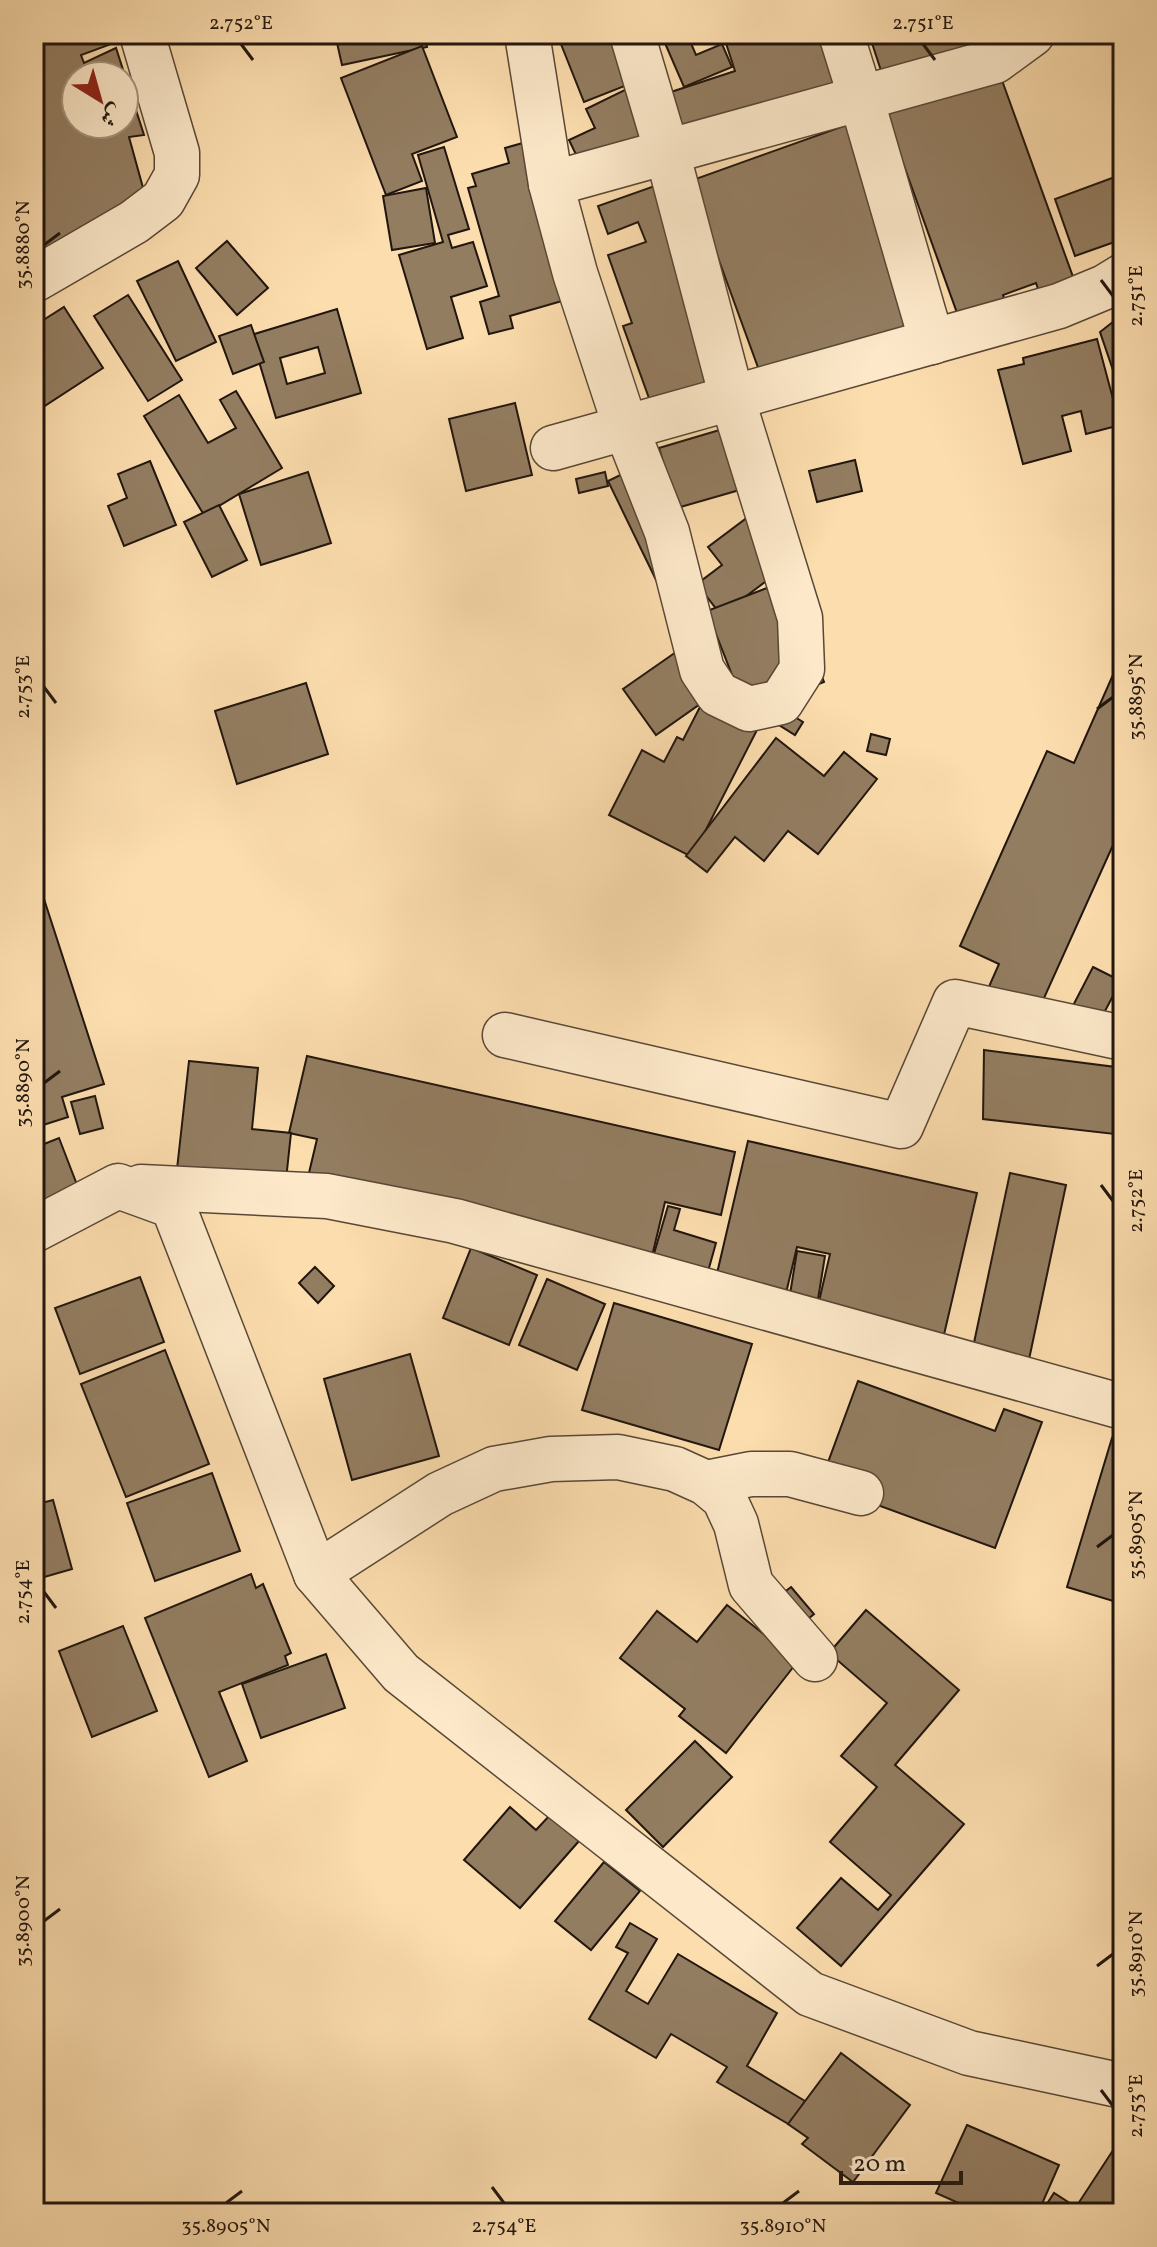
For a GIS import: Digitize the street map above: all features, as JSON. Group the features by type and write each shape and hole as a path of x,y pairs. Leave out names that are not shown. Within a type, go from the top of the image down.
{"street":[{"path":"34,280 134,222 163,200 177,175 177,153 142,34"},
{"path":"527,34 551,184 575,273 626,428 667,532 702,670 718,694 749,709 781,702 802,669 800,618 732,398 667,152 632,34"},
{"path":"841,34 932,342"},
{"path":"551,184 995,61 1032,34"},
{"path":"553,448 1059,306 1123,276"},
{"path":"505,1035 901,1126 955,1002 1123,1038"},
{"path":"118,1186 173,1206 316,1574 401,1673 810,1994 969,2053 1123,2086"},
{"path":"34,1230 118,1186 327,1196 455,1221 1123,1407"},
{"path":"316,1574 440,1494 494,1469 551,1459 618,1457 675,1469 706,1483 724,1498 736,1524 751,1585 815,1659"},
{"path":"706,1483 751,1474 790,1474 861,1493"}],"building":[{"path":"34,34 111,34 114,43 81,55 83,60 60,60 60,140 130,140 153,224 34,290"},
{"path":"181,34 209,34 183,42"},
{"path":"335,34 424,34 427,47 342,65"},
{"path":"557,34 633,34 650,76 584,102"},
{"path":"661,34 687,34 696,55 722,44 732,67 684,87"},
{"path":"723,34 836,34 854,92 691,155 671,92 735,71"},
{"path":"869,34 1043,34 887,89"},
{"path":"422,46 457,137 412,154 422,181 386,195 341,78"},
{"path":"116,48 120,60 90,60"},
{"path":"999,72 1081,299 1046,312 1036,283 1003,295 1016,332 970,349 885,113"},
{"path":"637,84 669,154 593,190 569,140 595,128 586,109"},
{"path":"855,122 930,348 771,403 690,181"},
{"path":"548,136 593,292 510,316 513,328 489,334 480,302 499,296 468,188 476,186 472,174 509,163 505,148"},
{"path":"444,147 469,229 448,235 452,248 473,242 487,286 451,297 463,338 427,349 399,255 443,242 418,155"},
{"path":"1123,174 1123,239 1075,256 1055,199"},
{"path":"666,182 747,406 663,437 623,326 632,323 608,255 646,242 638,222 608,234 598,206"},
{"path":"426,188 435,243 392,250 383,196"},
{"path":"227,241 268,288 237,315 196,268"},
{"path":"178,261 216,342 176,361 137,281"},
{"path":"128,295 182,380 148,401 94,316"},
{"path":"64,307 103,368 40,409 34,399 34,326"},
{"path":"337,309 361,393 276,418 251,335","holes":["318,347 325,373 287,384 280,358"]},
{"path":"1123,314 1123,373 1115,376 1100,332"},
{"path":"251,325 264,362 233,374 219,336"},
{"path":"1097,339 1120,425 1086,434 1081,411 1062,416 1071,451 1023,464 998,370 1024,364 1023,358"},
{"path":"236,391 282,468 204,515 144,416 179,395 208,443 236,428 220,400"},
{"path":"515,403 532,475 466,491 449,419"},
{"path":"733,426 750,487 677,508 659,448"},
{"path":"855,460 862,491 817,502 809,471"},
{"path":"150,461 176,525 124,546 108,506 127,498 118,474"},
{"path":"637,467 658,584 608,481"},
{"path":"308,472 331,543 261,565 239,494"},
{"path":"605,472 608,486 579,493 576,479"},
{"path":"219,505 247,560 212,577 184,522"},
{"path":"756,511 793,561 721,615 697,584 722,565 708,547"},
{"path":"785,581 824,682 747,713 707,611"},
{"path":"699,636 717,692 656,735 623,689"},
{"path":"1120,659 1123,661 1123,823 1030,1029 980,1007 999,964 960,946 1047,751 1074,763"},
{"path":"306,683 328,754 237,784 215,711"},
{"path":"702,703 757,730 692,857 609,815 642,750 664,762 677,737 683,740"},
{"path":"774,704 803,722 795,735 766,717"},
{"path":"871,734 890,739 886,755 867,751"},
{"path":"776,738 824,776 844,752 877,779 818,854 788,831 764,861 735,837 707,872 686,856"},
{"path":"44,899 104,1084 62,1097 68,1117 34,1128 34,902"},
{"path":"1093,967 1121,981 1091,1037 1064,1023"},
{"path":"984,1050 1123,1068 1123,1135 983,1119"},
{"path":"307,1056 735,1152 721,1215 665,1202 648,1273 304,1194 317,1139 289,1133"},
{"path":"189,1061 258,1068 252,1129 291,1133 286,1180 177,1169"},
{"path":"95,1096 103,1128 80,1134 71,1102"},
{"path":"59,1138 84,1203 34,1222 34,1148"},
{"path":"748,1141 977,1193 939,1356 813,1327 830,1254 797,1247 781,1314 711,1299"},
{"path":"1010,1173 1066,1185 1024,1383 968,1371"},
{"path":"668,1206 680,1209 674,1230 716,1243 702,1293 653,1257"},
{"path":"471,1248 537,1275 509,1345 443,1318"},
{"path":"797,1251 825,1256 814,1324 786,1319"},
{"path":"315,1267 334,1286 318,1303 299,1283"},
{"path":"140,1277 164,1342 80,1374 55,1308"},
{"path":"547,1279 605,1304 577,1370 519,1345"},
{"path":"614,1303 752,1344 719,1450 582,1410"},
{"path":"165,1350 209,1464 126,1497 81,1384"},
{"path":"410,1354 439,1456 352,1480 324,1379"},
{"path":"858,1381 995,1431 1004,1409 1042,1422 995,1548 820,1484"},
{"path":"1112,1438 1123,1441 1123,1604 1067,1587"},
{"path":"212,1473 240,1551 155,1581 127,1503"},
{"path":"53,1500 72,1569 34,1580 34,1505"},
{"path":"251,1574 256,1588 263,1584 291,1653 285,1656 288,1665 219,1692 247,1761 209,1777 145,1618"},
{"path":"791,1587 814,1614 797,1628 774,1600"},
{"path":"727,1605 798,1661 726,1753 679,1716 685,1709 620,1658 657,1611 697,1642"},
{"path":"866,1610 959,1690 895,1765 964,1824 841,1966 797,1928 841,1878 878,1910 891,1895 830,1842 877,1787 841,1756 887,1703 829,1653"},
{"path":"123,1626 157,1711 92,1737 59,1651"},
{"path":"326,1654 345,1708 261,1738 242,1684"},
{"path":"695,1741 732,1777 663,1847 626,1810"},
{"path":"510,1807 536,1830 549,1816 579,1841 520,1908 464,1860"},
{"path":"604,1862 640,1891 591,1950 555,1921"},
{"path":"630,1923 657,1939 626,1991 648,2004 678,1954 777,2013 747,2066 805,2101 790,2125 717,2082 727,2067 671,2034 656,2058 589,2019 628,1953 616,1947"},
{"path":"841,2053 910,2105 853,2182 802,2144 808,2138 788,2124"},
{"path":"967,2125 1059,2165 1038,2213 981,2213 936,2193"},
{"path":"1121,2138 1123,2213 1041,2213 1054,2193 1076,2207"}]}
